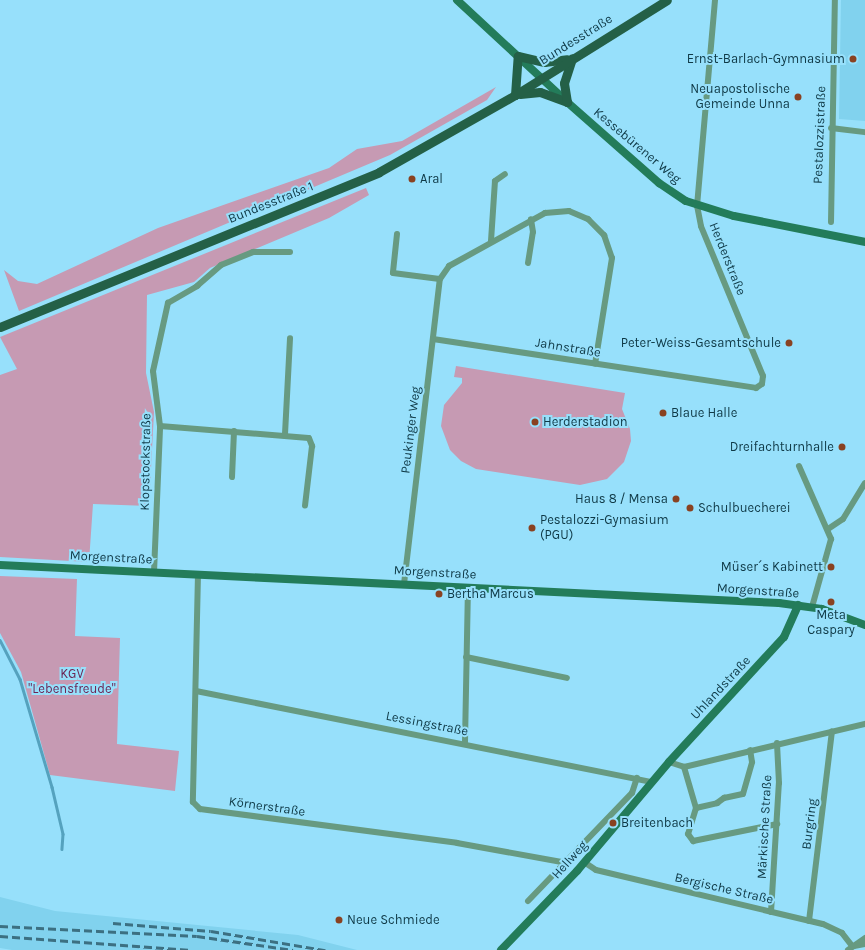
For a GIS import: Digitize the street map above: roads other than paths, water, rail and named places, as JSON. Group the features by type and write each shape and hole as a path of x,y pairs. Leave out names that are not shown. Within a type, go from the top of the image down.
{"main road":[{"name":"Bundesstraße","path":"540,78 667,0"},
{"name":"Kessebürener Weg","path":"462,2 566,102 659,183 697,206 865,242"},
{"path":"518,56 544,62 572,58 564,83 566,102 540,92 515,95 518,56"},
{"name":"Bundesstraße 1","path":"0,327 379,172 515,95 540,78"},
{"name":"Morgenstraße","path":"0,564 798,605 812,607 865,625"},
{"name":"Uhlandstraße","path":"652,782 784,637 798,605"},
{"name":"Hellweg","path":"501,950 584,862 652,782"}],"street":[{"name":"Herderstraße","path":"715,0 697,206 700,226 763,376"},
{"name":"Pestalozzistraße","path":"831,222 831,128 835,0"},
{"path":"831,128 865,132"},
{"path":"491,241 495,181 505,174"},
{"path":"397,234 393,273 440,279 455,261 531,219 550,211 576,213 598,226 607,240 612,265 596,364"},
{"path":"528,263 533,232 531,219"},
{"name":"Klopstockstraße","path":"154,572 160,426 154,366 171,298 197,286 221,265 253,252 290,252"},
{"name":"Peukinger Weg","path":"404,584 440,279"},
{"path":"285,434 290,338"},
{"name":"Jahnstraße","path":"433,339 756,388 763,376"},
{"path":"160,426 304,436 311,441 305,506"},
{"path":"232,477 234,431"},
{"path":"799,466 828,528 830,546 812,607"},
{"path":"828,528 843,520 865,483"},
{"name":"Körnerstraße","path":"198,574 193,802 200,809 457,843 567,863"},
{"path":"465,742 468,587"},
{"path":"466,657 567,678"},
{"name":"Lessingstraße","path":"196,691 465,742 652,782"},
{"path":"669,762 684,767 778,743 865,724"},
{"name":"Burgring","path":"809,921 832,731"},
{"name":"Märkische Straße","path":"771,912 777,824 778,743"},
{"path":"696,808 743,794 752,762 750,750"},
{"path":"684,767 696,808 688,834 693,841 777,824"},
{"name":"Hellweg","path":"528,901 567,863 632,793 637,778"},
{"name":"Bergische Straße","path":"584,862 596,870 833,927 850,948"},
{"path":"850,948 865,938"},
{"path":"850,948 865,944"}],"waterway":[{"path":"0,640 20,679 52,787 63,834 62,849"}],"railway":[{"path":"113,923 211,931 325,950"},
{"path":"0,926 197,936 293,950"},
{"path":"0,936 191,950"}],"place":[{"name":"Ernst-Barlach-Gymnasium","path":"853,59"},
{"name":"Neuapostolische Gemeinde Unna","path":"798,97"},
{"name":"Aral","path":"412,179"},
{"name":"Peter-Weiss-Gesamtschule","path":"789,343"},
{"name":"Blaue Halle","path":"663,413"},
{"name":"Herderstadion","path":"535,422"},
{"name":"Dreifachturnhalle","path":"842,447"},
{"name":"Haus 8 / Mensa","path":"676,499"},
{"name":"Schulbuecherei","path":"690,508"},
{"name":"Pestalozzi-Gymasium (PGU)","path":"532,528"},
{"name":"Müser´s Kabinett","path":"831,567"},
{"name":"Bertha Marcus","path":"439,594"},
{"name":"Meta Caspary","path":"831,602"},
{"name":"Breitenbach","path":"613,823"},
{"name":"Neue Schmiede","path":"339,920"}],"park label":[{"name":"KGV \"Lebensfreude\"","path":"72,682"}]}
